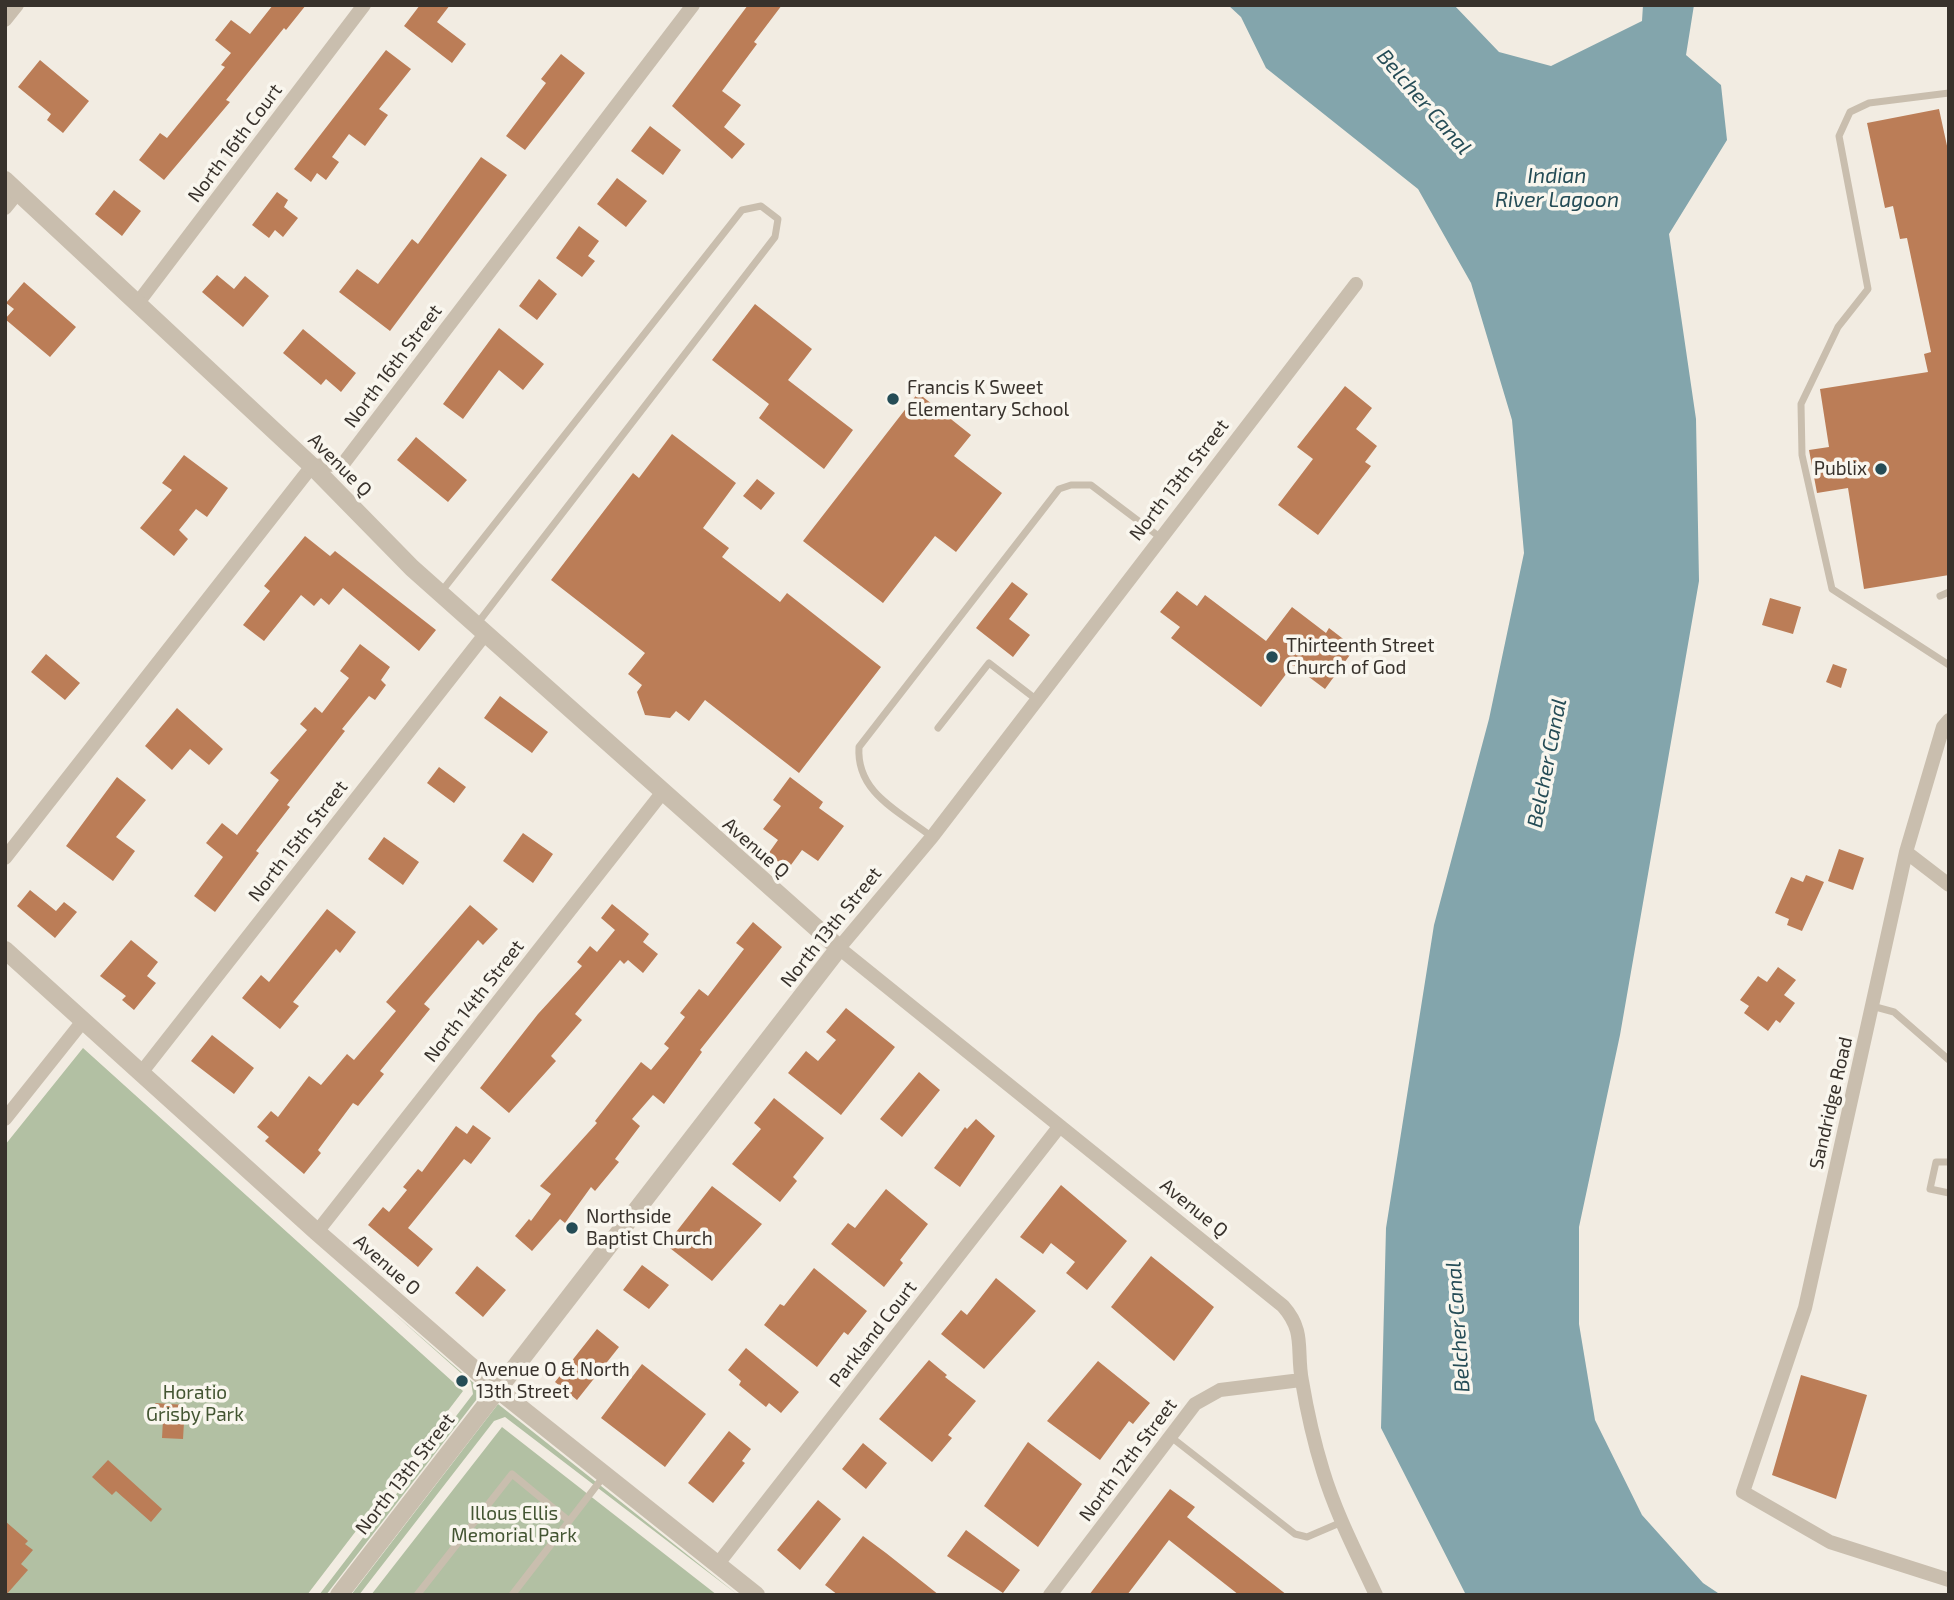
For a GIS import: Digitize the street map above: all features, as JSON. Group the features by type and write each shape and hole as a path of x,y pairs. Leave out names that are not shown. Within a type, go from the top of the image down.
{"street":[{"path":"5,20 17,5"},
{"name":"North 16th Court","path":"137,304 364,5"},
{"name":"North 16th Street","path":"312,466 343,464 693,5"},
{"path":"5,208 12,186"},
{"name":"Avenue Q","path":"12,186 312,466 440,593 662,793 839,948 1283,1306 1294,1319 1299,1335 1301,1380 1323,1471 1342,1522 1376,1595"},
{"name":"North 13th Street","path":"339,1595 839,948 932,836 1356,284"},
{"path":"5,858 312,466"},
{"name":"North 15th Street","path":"141,1073 481,629"},
{"name":"Sandridge Road","path":"1949,720 1943,727 1906,852 1805,1308 1743,1492 1830,1542 1949,1580"},
{"name":"North 14th Street","path":"317,1232 662,793"},
{"path":"1906,852 1949,885"},
{"name":"Avenue O","path":"5,950 317,1232 497,1389 756,1595"},
{"path":"5,1119 83,1021"},
{"name":"Parkland Court","path":"717,1565 1059,1127"},
{"name":"North 12th Street","path":"1050,1595 1195,1404 1220,1390 1301,1380"}],"lane":[{"path":"1949,93 1869,103 1850,112 1839,136 1868,289 1838,327 1801,404 1802,455 1832,589 1949,665"},
{"path":"440,593 742,210 761,206 778,219 775,237 481,629"},
{"path":"932,836 867,787 858,767 859,747 1059,489 1072,485 1091,485 1161,538"},
{"path":"1940,596 1949,592"},
{"path":"939,728 989,663 1037,700"},
{"path":"1872,1006 1894,1012 1949,1060"},
{"path":"1949,1162 1936,1162 1930,1189 1949,1194"},
{"path":"1170,1437 1295,1534 1307,1537 1342,1522"},
{"path":"417,1595 512,1474 569,1521"},
{"path":"512,1595 605,1475"}],"green space":[{"name":"Horatio Grisby Park","path":"83,1048 463,1391 307,1595 5,1595 5,1145"},
{"path":"391,1311 483,1391 326,1595 319,1595 473,1394 471,1382"},
{"path":"498,1404 738,1595 505,1417 494,1421 359,1595 351,1595"},
{"name":"Illous Ellis Memorial Park","path":"502,1427 717,1595 371,1595"}],"water":[{"name":"Indian River Lagoon","path":"1228,5 1454,5 1499,52 1551,66 1642,21 1643,5 1694,5 1686,55 1721,85 1727,140 1669,234 1696,419 1699,581 1620,1035 1579,1227 1579,1324 1595,1420 1642,1515 1703,1583 1721,1595 1466,1595 1381,1428 1386,1228 1434,925 1489,719 1524,553 1512,420 1471,283 1418,189 1266,68 1241,17"}],"building":[{"path":"273,5 306,5 286,30 284,28 226,100 230,102 164,180 139,160 160,133 167,138 225,67 221,65 231,53 215,40 231,20 250,34"},
{"path":"420,5 450,5 437,22 466,44 452,63 404,26"},
{"path":"748,5 782,5 722,91 741,105 724,127 745,144 732,159 672,106"},
{"path":"386,50 411,69 379,109 388,115 365,146 349,134 332,157 339,162 326,180 317,173 311,182 294,169"},
{"path":"561,54 585,73 525,150 506,136 546,83 541,79"},
{"path":"40,60 89,101 63,133 47,120 51,114 18,87"},
{"name":"Publix","path":"1939,109 1949,155 1949,575 1864,589 1848,488 1817,493 1809,450 1829,447 1820,389 1928,372 1924,354 1931,352 1907,238 1900,239 1893,206 1885,208 1867,123"},
{"path":"650,126 681,150 663,175 631,151"},
{"path":"481,157 507,175 390,331 339,292 357,269 378,284 412,239 418,244"},
{"path":"617,178 647,201 626,227 597,204"},
{"path":"114,190 141,211 122,236 95,214"},
{"path":"277,192 288,200 284,207 298,218 283,237 275,230 269,238 252,225"},
{"path":"579,226 599,241 588,256 595,261 582,277 556,258"},
{"path":"217,275 234,289 245,276 269,296 243,327 202,292"},
{"path":"539,279 557,294 537,320 519,306"},
{"path":"24,282 76,327 50,357 5,319 14,309 6,303"},
{"path":"755,304 812,349 788,380 853,430 824,469 759,418 769,404 712,360"},
{"path":"499,328 544,364 523,390 499,370 463,419 443,404"},
{"path":"303,329 356,373 341,392 326,379 321,385 283,353"},
{"path":"1345,386 1372,408 1356,429 1377,446 1365,462 1371,466 1318,535 1278,505 1313,459 1297,447"},
{"path":"918,393 971,435 954,456 1002,493 956,552 935,536 883,603 803,541"},
{"path":"672,434 736,483 703,528 729,548 722,557 780,602 787,593 881,667 799,773 705,700 689,721 676,711 670,718 645,715 637,692 642,685 628,674 645,653 551,580 633,473 639,478"},
{"path":"416,437 467,480 448,502 397,460"},
{"path":"184,455 228,488 207,517 196,509 179,530 188,539 174,556 140,528 172,490 162,483"},
{"path":"757,479 775,493 761,510 743,496"},
{"path":"305,536 330,556 335,551 436,630 419,651 343,588 329,605 321,598 314,606 301,595 264,641 243,625 270,591 264,586"},
{"path":"1012,582 1028,594 1009,619 1030,635 1013,657 976,628"},
{"name":"Thirteenth Street Church of God","path":"1177,591 1197,606 1205,595 1266,641 1292,607 1326,633 1329,628 1355,648 1325,689 1293,665 1261,707 1171,638 1180,627 1160,612"},
{"path":"1770,598 1801,607 1793,634 1762,625"},
{"path":"360,644 390,667 381,680 386,685 375,700 369,696 342,729 345,731 287,805 290,807 215,912 194,896 223,857 206,843 222,823 237,835 279,780 270,773 307,730 300,724 315,707 322,713 349,678 340,671"},
{"path":"46,654 80,683 65,700 31,672"},
{"path":"1833,664 1847,669 1841,688 1826,682"},
{"path":"500,696 548,732 532,753 484,718"},
{"path":"177,708 223,749 209,765 190,749 172,770 145,746"},
{"path":"439,767 466,787 454,803 427,783"},
{"path":"117,777 146,800 116,837 135,851 113,881 66,846"},
{"path":"790,777 823,802 819,808 844,826 818,861 802,850 788,869 768,854 778,840 763,829 781,806 773,800"},
{"path":"523,833 553,854 533,883 503,861"},
{"path":"384,837 419,862 403,885 368,859"},
{"path":"1839,849 1864,858 1853,890 1828,881"},
{"path":"1806,875 1824,882 1802,931 1787,925 1789,919 1775,913 1791,877 1803,882"},
{"path":"30,890 56,911 64,902 77,912 55,938 17,906"},
{"path":"612,904 649,934 643,942 658,954 643,973 628,960 624,964 620,960 575,1014 582,1020 551,1056 556,1061 509,1113 480,1088 538,1014 582,966 577,962 590,946 597,952 615,930 601,918"},
{"path":"470,905 498,929 483,945 478,940 424,1004 430,1009 380,1071 384,1074 358,1106 353,1103 318,1150 321,1153 304,1174 265,1141 269,1137 257,1127 271,1111 278,1117 309,1076 321,1085 347,1054 354,1060 396,1011 386,1002"},
{"path":"327,909 356,932 340,953 336,949 293,1002 299,1006 280,1029 242,998 261,975 269,982"},
{"path":"753,922 782,947 700,1050 702,1052 664,1104 653,1095 632,1119 640,1126 615,1159 619,1162 595,1191 591,1187 565,1223 560,1219 532,1251 515,1236 529,1219 531,1221 551,1194 540,1186 597,1123 595,1121 641,1062 651,1070 669,1048 664,1044 685,1017 680,1013 699,989 708,996 744,949 736,943"},
{"path":"131,940 158,962 147,976 156,983 134,1010 122,1000 126,996 100,976"},
{"path":"1778,967 1796,980 1784,995 1795,1003 1780,1023 1776,1020 1768,1031 1744,1013 1749,1006 1740,1000 1758,976 1767,982"},
{"path":"846,1008 895,1047 841,1115 788,1073 806,1051 818,1061 836,1040 826,1032"},
{"path":"212,1035 254,1068 234,1094 191,1061"},
{"path":"919,1072 940,1090 902,1137 880,1119"},
{"path":"774,1098 824,1138 793,1177 797,1181 780,1202 732,1164 761,1129 754,1123"},
{"path":"976,1119 995,1136 960,1187 934,1168 965,1127 967,1129"},
{"path":"473,1125 491,1138 471,1164 464,1159 408,1228 433,1249 418,1267 368,1225 383,1207 389,1212 407,1190 403,1187 418,1169 422,1172 456,1126 467,1134"},
{"path":"1061,1185 1127,1241 1087,1290 1066,1273 1075,1262 1051,1243 1043,1254 1020,1237"},
{"path":"712,1186 762,1224 712,1281 666,1245"},
{"path":"886,1189 928,1224 900,1260 903,1263 884,1287 831,1244 848,1223 855,1228"},
{"path":"1151,1256 1214,1307 1174,1361 1111,1307"},
{"path":"642,1265 669,1285 649,1309 623,1290"},
{"path":"477,1266 506,1290 483,1317 455,1293"},
{"path":"814,1268 867,1311 848,1335 844,1332 817,1367 764,1325 780,1304 784,1306"},
{"path":"996,1278 1036,1311 984,1369 941,1334 961,1310 967,1315"},
{"path":"597,1329 619,1347 577,1400 555,1382"},
{"path":"746,1348 799,1392 781,1413 769,1403 766,1407 739,1385 741,1381 728,1370"},
{"path":"929,1360 947,1375 945,1377 976,1401 948,1435 952,1438 932,1462 879,1419"},
{"path":"1098,1361 1150,1403 1133,1424 1129,1421 1100,1460 1047,1421"},
{"path":"642,1364 706,1414 665,1467 601,1418"},
{"path":"1801,1375 1867,1395 1836,1499 1772,1475"},
{"path":"155,1403 185,1405 183,1439 162,1438 163,1420 154,1420"},
{"path":"729,1431 751,1449 742,1461 745,1463 713,1503 688,1483"},
{"path":"1028,1442 1082,1484 1038,1547 984,1506"},
{"path":"863,1443 887,1463 866,1489 842,1469"},
{"path":"108,1460 162,1509 151,1522 116,1491 112,1495 92,1477"},
{"path":"1170,1489 1195,1507 1187,1517 1287,1595 1239,1595 1169,1540 1127,1595 1089,1595"},
{"path":"818,1500 841,1519 800,1570 777,1550"},
{"path":"5,1521 28,1541 25,1544 33,1550 21,1564 28,1570 6,1595"},
{"path":"966,1530 1020,1570 1003,1593 947,1556"},
{"path":"863,1536 939,1595 838,1595 825,1585"}],"place":[{"name":"Francis K Sweet Elementary School","path":"893,399"},
{"name":"Publix","path":"1881,469"},
{"name":"Thirteenth Street Church of God","path":"1272,657"},
{"name":"Northside Baptist Church","path":"572,1228"},
{"name":"Avenue O & North 13th Street","path":"462,1381"}],"water label":[{"name":"Belcher Canal","path":"1424,102"},
{"name":"Belcher Canal","path":"1547,763"},
{"name":"Belcher Canal","path":"1458,1327"}]}
